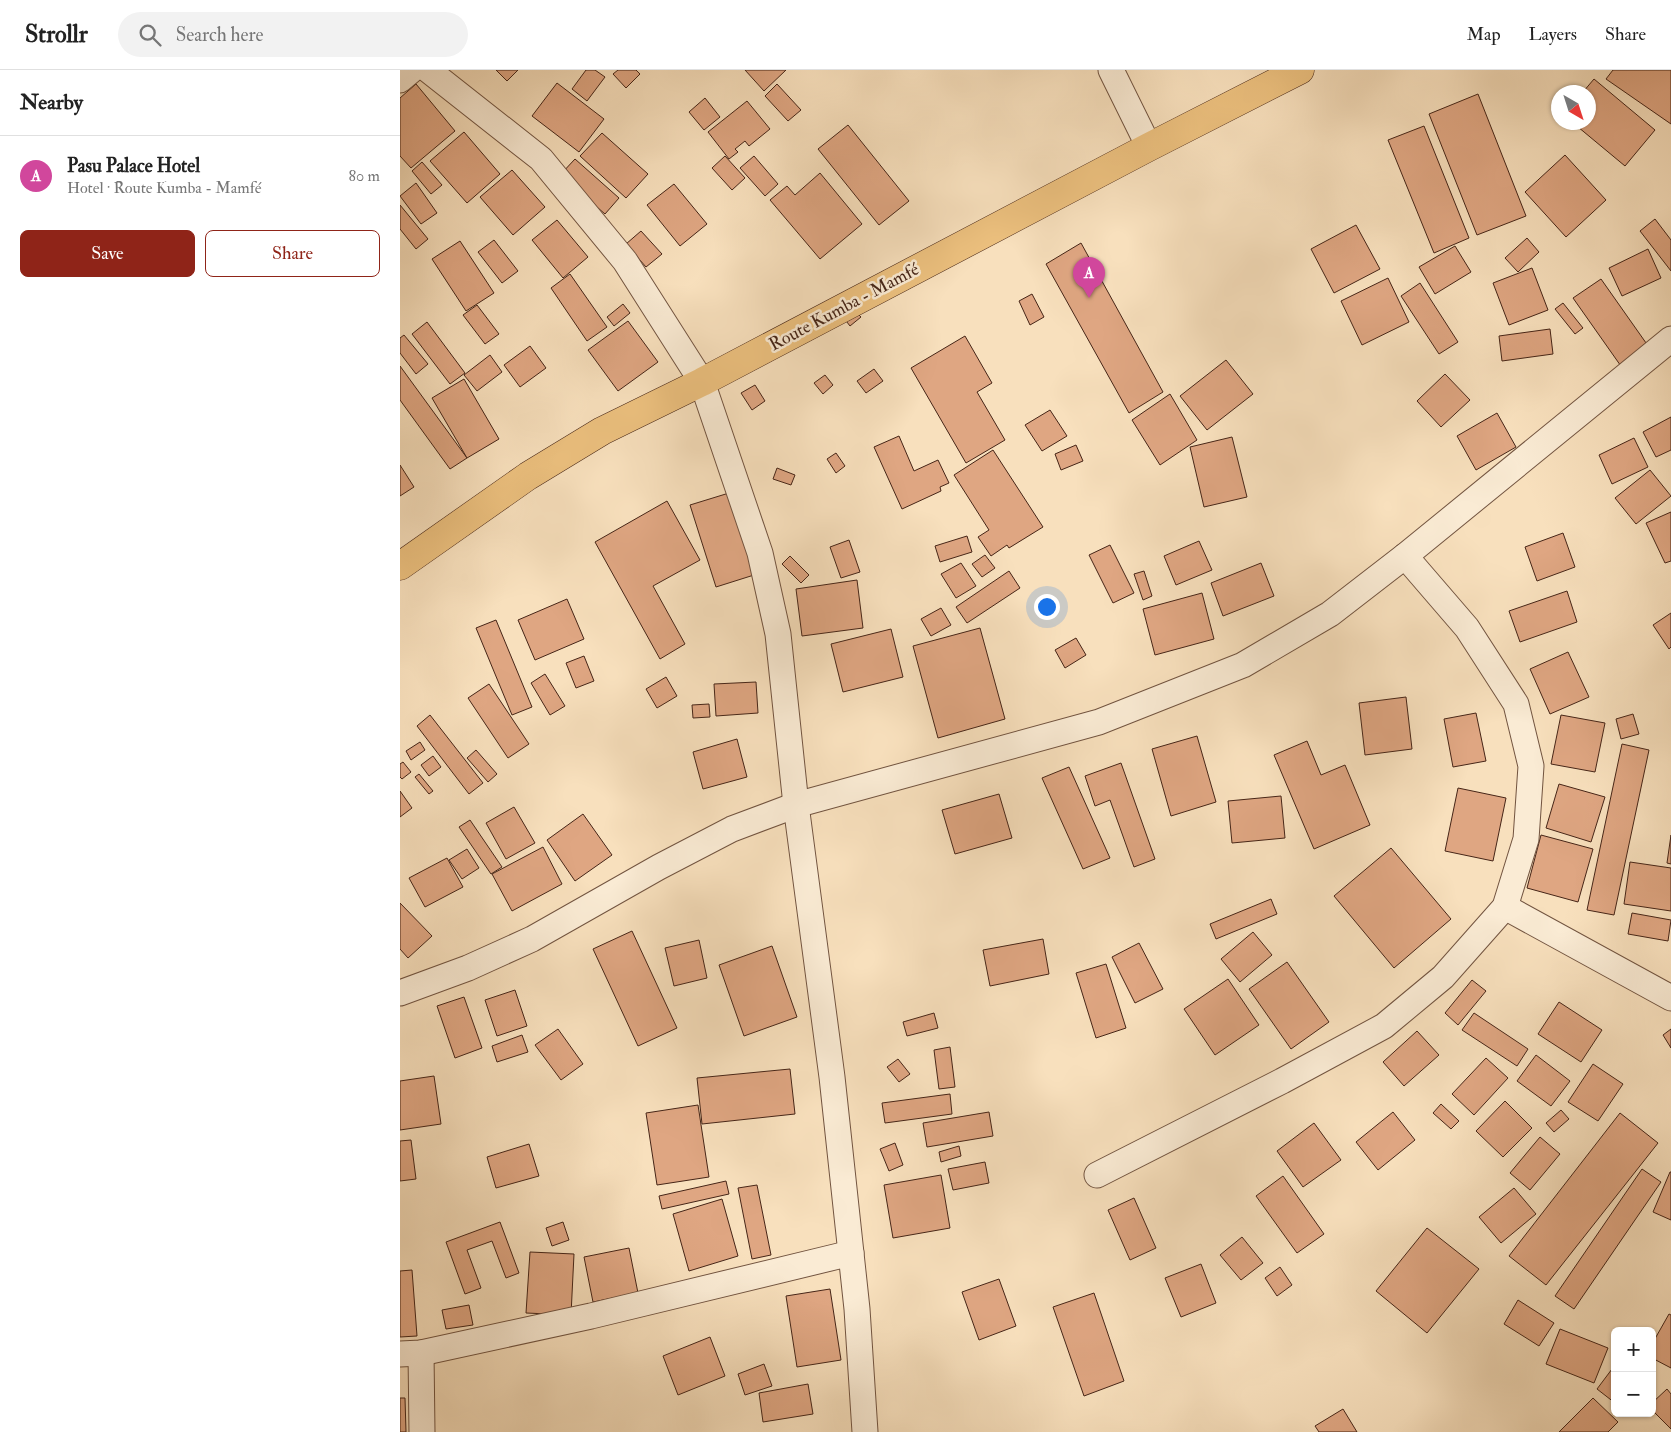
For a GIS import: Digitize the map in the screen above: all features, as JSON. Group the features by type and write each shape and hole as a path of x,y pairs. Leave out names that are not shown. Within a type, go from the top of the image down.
{"highway":[{"name":"Route Kumba - Mamfé","path":"400,566 528,476 594,436 702,382 1149,147 1300,70"}],"street":[{"path":"400,80 412,70"},
{"path":"428,70 541,159 625,261 702,382 760,553 778,634 796,805 832,1077 857,1308 865,1432"},
{"path":"1111,70 1149,147"},
{"path":"400,993 468,968 532,940 659,867 732,829 796,805 1099,722 1243,665 1330,614 1405,556 1671,339"},
{"path":"1097,1175 1282,1081 1384,1026 1443,977 1505,907 1526,839 1531,766 1516,704 1467,628 1405,556"},
{"path":"1505,907 1671,998"},
{"path":"422,1432 410,1354 591,1316 851,1253"}],"building":[{"path":"496,70 518,70 507,81"},
{"path":"586,70 595,70 605,77 587,101 572,89"},
{"path":"618,70 636,70 640,74 626,88 613,74"},
{"path":"745,70 786,70 764,91"},
{"path":"1613,70 1671,70 1671,124 1606,79"},
{"path":"1594,79 1655,130 1625,166 1582,130 1596,130 1596,85 1589,85"},
{"path":"557,83 604,119 579,152 532,116"},
{"path":"416,84 455,131 411,168 400,156 400,98"},
{"path":"777,84 801,110 788,121 765,96"},
{"path":"1478,94 1526,216 1477,235 1429,114"},
{"path":"705,98 720,117 704,130 689,112"},
{"path":"747,101 770,129 749,146 745,141 735,149 738,152 729,159 708,132"},
{"path":"848,125 909,201 879,225 818,149"},
{"path":"1424,126 1469,238 1434,253 1388,140"},
{"path":"464,132 500,174 467,203 430,161"},
{"path":"602,133 648,174 626,198 580,156"},
{"path":"1565,155 1606,200 1566,237 1525,192"},
{"path":"725,156 745,178 732,190 712,168"},
{"path":"754,156 778,184 765,196 740,168"},
{"path":"575,159 619,198 605,214 560,175"},
{"path":"422,162 442,185 431,194 412,171"},
{"path":"512,170 545,207 513,235 480,197"},
{"path":"820,173 862,224 820,259 770,200 787,186 795,195"},
{"path":"416,183 437,213 421,224 400,196"},
{"path":"674,184 707,224 680,246 647,205"},
{"path":"400,205 428,239 416,249 400,229"},
{"path":"1655,219 1671,240 1671,271 1640,231"},
{"path":"557,220 588,257 563,278 532,240"},
{"path":"1356,225 1380,269 1334,293 1311,249"},
{"path":"641,231 662,254 646,267 626,244"},
{"path":"1527,238 1539,252 1518,272 1505,258"},
{"path":"494,240 518,271 502,283 478,252"},
{"path":"460,241 494,293 466,311 432,259"},
{"path":"1081,243 1163,392 1129,413 1046,264"},
{"path":"1455,246 1471,272 1435,294 1419,267"},
{"path":"1648,249 1661,278 1622,296 1609,268"},
{"path":"1532,268 1548,310 1509,325 1493,283"},
{"path":"570,274 607,327 587,341 551,288"},
{"path":"1388,278 1409,322 1362,345 1341,301"},
{"path":"1601,279 1651,350 1623,369 1573,298"},
{"path":"1420,283 1458,342 1439,354 1401,296"},
{"path":"1032,294 1044,317 1030,325 1019,301"},
{"path":"1563,303 1583,328 1575,334 1555,309"},
{"path":"623,304 630,313 614,326 607,317"},
{"path":"477,305 499,334 485,344 463,315"},
{"path":"852,308 861,317 850,326 843,317"},
{"path":"628,321 658,362 618,391 588,350"},
{"path":"427,322 465,373 450,384 412,334"},
{"path":"1550,329 1553,354 1502,361 1499,336"},
{"path":"404,335 428,364 416,374 400,353 400,338"},
{"path":"965,336 992,383 977,392 1005,440 966,463 911,368"},
{"path":"530,346 546,368 520,387 504,365"},
{"path":"490,355 502,372 477,391 464,375"},
{"path":"1226,360 1253,394 1207,430 1180,396"},
{"path":"400,366 467,458 450,469 400,400"},
{"path":"874,369 883,381 866,393 857,381"},
{"path":"1445,374 1470,400 1441,427 1417,401"},
{"path":"825,375 833,385 823,394 814,383"},
{"path":"464,379 499,439 467,458 432,398"},
{"path":"755,385 765,401 752,410 741,393"},
{"path":"1170,394 1197,440 1160,465 1132,420"},
{"path":"1050,410 1067,436 1042,451 1025,425"},
{"path":"1497,413 1516,447 1476,470 1457,436"},
{"path":"1671,417 1671,450 1656,457 1643,432"},
{"path":"899,436 914,471 938,460 949,483 940,487 941,491 902,509 874,447"},
{"path":"1232,437 1247,497 1204,507 1190,447"},
{"path":"1634,438 1648,467 1612,484 1599,455"},
{"path":"1076,445 1083,461 1061,470 1055,454"},
{"path":"993,450 1043,527 1009,548 1007,545 991,556 978,537 989,530 954,475"},
{"path":"836,453 845,466 836,473 827,459"},
{"path":"400,465 414,487 400,496"},
{"path":"777,468 795,475 791,485 773,479"},
{"path":"1650,470 1671,496 1636,524 1615,498"},
{"path":"729,493 754,575 716,587 690,505"},
{"path":"667,501 700,560 653,586 685,644 660,659 595,542"},
{"path":"1671,512 1671,561 1665,563 1646,523"},
{"path":"1563,533 1575,567 1537,581 1525,547"},
{"path":"967,536 972,552 940,562 935,546"},
{"path":"849,540 860,572 841,578 830,547"},
{"path":"1199,541 1212,570 1176,585 1164,556"},
{"path":"1110,545 1134,593 1113,603 1089,555"},
{"path":"985,555 995,568 982,577 972,564"},
{"path":"790,556 809,575 801,583 782,564"},
{"path":"961,563 976,586 956,598 941,574"},
{"path":"1261,563 1274,596 1223,616 1211,583"},
{"path":"1009,571 1020,588 967,623 956,607"},
{"path":"1144,571 1152,596 1143,600 1134,574"},
{"path":"857,580 863,628 802,636 796,589"},
{"path":"1567,591 1577,622 1520,642 1509,611"},
{"path":"1202,593 1214,639 1155,655 1143,609"},
{"path":"567,599 584,639 535,660 518,620"},
{"path":"941,608 951,625 931,636 921,619"},
{"path":"1671,613 1671,647 1669,649 1653,625"},
{"path":"496,620 532,707 512,715 476,628"},
{"path":"980,628 1005,719 938,738 913,646"},
{"path":"891,629 903,677 843,692 831,644"},
{"path":"1076,638 1086,655 1065,668 1055,650"},
{"path":"1568,652 1589,697 1550,714 1530,669"},
{"path":"584,656 594,681 576,688 566,663"},
{"path":"545,674 565,706 550,715 531,683"},
{"path":"666,677 677,696 657,708 646,689"},
{"path":"756,682 758,713 716,716 714,684"},
{"path":"489,684 529,744 508,758 468,698"},
{"path":"1406,697 1412,749 1365,755 1359,703"},
{"path":"709,704 710,717 693,718 692,705"},
{"path":"1476,713 1486,761 1453,767 1444,719"},
{"path":"1633,714 1639,734 1621,739 1616,719"},
{"path":"430,715 483,783 469,794 417,726"},
{"path":"1561,715 1605,723 1595,772 1551,764"},
{"path":"1197,736 1216,802 1171,816 1152,749"},
{"path":"737,739 747,777 703,789 693,752"},
{"path":"1307,741 1321,775 1345,765 1370,825 1314,849 1274,755"},
{"path":"420,742 425,750 411,760 406,751"},
{"path":"1622,744 1649,750 1614,915 1587,910"},
{"path":"476,750 497,774 488,782 467,758"},
{"path":"433,756 441,767 429,776 421,765"},
{"path":"403,762 411,772 402,779 400,777 400,764"},
{"path":"1121,763 1155,859 1134,867 1110,800 1095,806 1085,776"},
{"path":"1069,767 1110,858 1083,869 1042,778"},
{"path":"419,774 433,791 429,794 415,777"},
{"path":"1559,784 1605,797 1591,842 1546,828"},
{"path":"1458,788 1506,798 1493,861 1445,851"},
{"path":"400,791 412,808 400,817"},
{"path":"999,794 1012,838 955,854 942,810"},
{"path":"1281,796 1285,838 1232,843 1228,801"},
{"path":"514,807 535,843 506,859 486,823"},
{"path":"583,814 612,855 575,881 547,840"},
{"path":"470,820 502,867 491,874 459,827"},
{"path":"1541,835 1593,849 1578,902 1527,888"},
{"path":"1671,835 1671,864 1667,863"},
{"path":"543,847 562,884 512,911 492,874"},
{"path":"1391,848 1451,919 1394,968 1334,896"},
{"path":"467,849 479,868 462,879 449,860"},
{"path":"447,858 463,887 425,907 409,878"},
{"path":"1630,862 1671,868 1671,911 1624,904"},
{"path":"1271,899 1277,914 1216,939 1210,924"},
{"path":"400,903 432,936 408,958 400,949"},
{"path":"1632,913 1671,920 1668,941 1628,934"},
{"path":"632,931 677,1028 638,1046 593,949"},
{"path":"1253,932 1272,955 1240,982 1221,959"},
{"path":"1043,939 1049,974 990,986 983,950"},
{"path":"699,940 707,978 674,986 665,948"},
{"path":"1139,943 1163,989 1135,1003 1112,957"},
{"path":"772,946 797,1017 744,1036 719,965"},
{"path":"1287,962 1329,1022 1291,1049 1249,989"},
{"path":"1106,964 1126,1028 1096,1038 1076,973"},
{"path":"1228,979 1259,1025 1215,1055 1184,1009"},
{"path":"1472,980 1486,991 1458,1025 1445,1013"},
{"path":"515,990 527,1026 497,1036 485,1000"},
{"path":"464,997 482,1048 455,1058 437,1006"},
{"path":"1559,1002 1602,1030 1581,1062 1538,1034"},
{"path":"934,1013 938,1028 907,1036 903,1022"},
{"path":"1474,1013 1528,1049 1517,1066 1462,1030"},
{"path":"558,1029 583,1064 561,1080 535,1045"},
{"path":"1671,1029 1671,1048 1663,1035"},
{"path":"1417,1031 1439,1055 1404,1086 1383,1062"},
{"path":"522,1035 528,1052 497,1062 492,1046"},
{"path":"950,1047 955,1087 939,1089 934,1050"},
{"path":"1536,1055 1570,1081 1551,1106 1517,1081"},
{"path":"1486,1058 1508,1078 1474,1115 1452,1094"},
{"path":"898,1059 910,1074 899,1082 887,1067"},
{"path":"1593,1064 1623,1084 1598,1121 1568,1102"},
{"path":"790,1069 795,1114 702,1124 697,1078"},
{"path":"434,1076 441,1124 400,1130 400,1081"},
{"path":"950,1094 952,1114 885,1123 882,1103"},
{"path":"1505,1101 1532,1128 1503,1157 1476,1131"},
{"path":"1441,1104 1459,1121 1451,1129 1433,1113"},
{"path":"698,1105 709,1177 657,1185 646,1113"},
{"path":"1561,1110 1569,1119 1554,1132 1546,1123"},
{"path":"989,1112 993,1136 927,1147 923,1123"},
{"path":"1393,1112 1415,1140 1378,1170 1356,1142"},
{"path":"1620,1113 1658,1143 1546,1285 1509,1256"},
{"path":"1314,1123 1341,1160 1303,1187 1277,1151"},
{"path":"1540,1137 1560,1154 1530,1190 1510,1173"},
{"path":"411,1140 416,1179 400,1181 400,1141"},
{"path":"895,1143 903,1165 889,1171 880,1149"},
{"path":"529,1144 539,1176 496,1188 487,1157"},
{"path":"959,1146 961,1156 941,1162 939,1152"},
{"path":"985,1162 989,1183 953,1190 948,1169"},
{"path":"1642,1169 1661,1182 1574,1309 1555,1296"},
{"path":"1671,1172 1671,1220 1653,1212"},
{"path":"941,1175 950,1228 893,1238 884,1185"},
{"path":"1283,1176 1324,1234 1297,1253 1256,1196"},
{"path":"726,1181 729,1194 662,1209 659,1196"},
{"path":"757,1185 771,1255 752,1259 738,1188"},
{"path":"1514,1188 1536,1214 1501,1243 1479,1217"},
{"path":"1134,1198 1156,1248 1130,1260 1108,1210"},
{"path":"722,1199 738,1256 689,1271 673,1214"},
{"path":"500,1222 519,1273 506,1278 492,1241 467,1250 481,1288 465,1294 446,1242"},
{"path":"563,1222 569,1240 552,1246 546,1228"},
{"path":"1427,1228 1479,1269 1427,1333 1376,1291"},
{"path":"1242,1237 1263,1263 1241,1280 1220,1255"},
{"path":"629,1248 638,1293 593,1302 584,1257"},
{"path":"530,1252 574,1254 571,1315 526,1313"},
{"path":"1201,1264 1216,1303 1181,1317 1165,1278"},
{"path":"1280,1267 1292,1285 1277,1296 1265,1278"},
{"path":"412,1270 417,1336 400,1337 400,1271"},
{"path":"999,1279 1016,1326 979,1340 962,1292"},
{"path":"830,1289 841,1360 797,1367 786,1296"},
{"path":"1094,1293 1124,1381 1084,1396 1053,1307"},
{"path":"1518,1300 1554,1323 1539,1346 1504,1324"},
{"path":"469,1305 473,1325 446,1329 442,1310"},
{"path":"1669,1314 1671,1315 1671,1368 1656,1360 1656,1337"},
{"path":"1560,1329 1608,1348 1594,1383 1546,1364"},
{"path":"710,1337 725,1376 678,1395 663,1356"},
{"path":"764,1364 772,1386 745,1395 738,1374"},
{"path":"1611,1370 1611,1400 1597,1389"},
{"path":"808,1384 813,1414 763,1422 759,1393"},
{"path":"1667,1389 1671,1394 1671,1429 1656,1414 1656,1399"},
{"path":"400,1398 405,1398 406,1432 400,1432"},
{"path":"1593,1398 1618,1422 1608,1432 1559,1432"},
{"path":"1343,1409 1357,1432 1319,1432 1315,1426"}],"place":[{"name":"Pasu Palace Hotel","path":"1089,298"}]}
